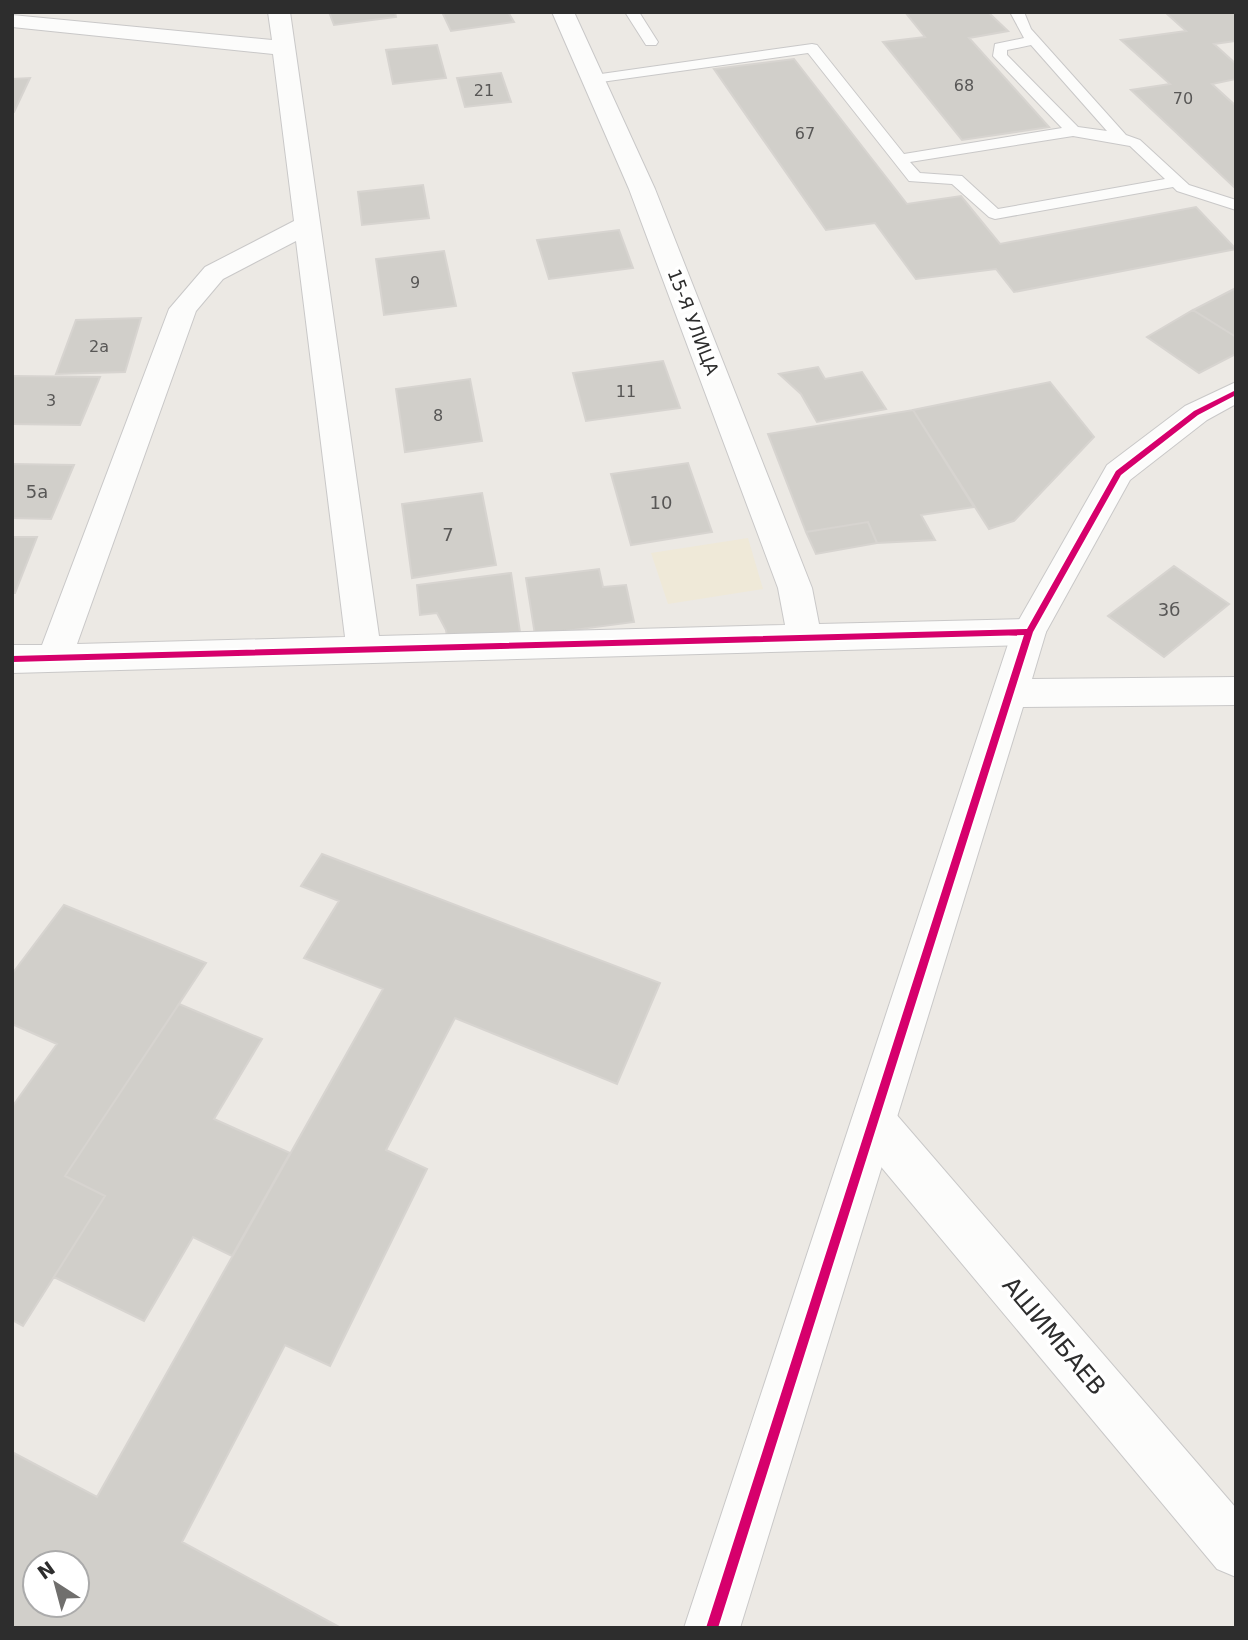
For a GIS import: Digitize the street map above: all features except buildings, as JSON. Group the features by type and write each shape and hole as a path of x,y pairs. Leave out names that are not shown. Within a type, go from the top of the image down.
{"street":[{"path":"279,12 364,650"},
{"name":"15-Я УЛИЦА","path":"563,12 642,189 795,588 804,638"},
{"path":"12,21 283,48"},
{"path":"54,658 183,309 214,273 307,225"},
{"path":"712,1628 1029,632 1118,473 1196,414 1236,392"},
{"path":"12,659 1029,632"},
{"path":"1010,693 1236,691"},
{"name":"АШИМБАЕВ","path":"873,1122 1236,1550"}],"lane":[{"path":"632,12 651,42"},
{"path":"1017,12 1025,30 1121,138"},
{"path":"1034,40 1000,47 1000,56 1073,131"},
{"path":"594,79 812,48 915,178 956,179 995,214 1177,182"},
{"path":"900,159 1073,131 1121,138 1135,143 1183,188 1207,198 1236,205"}],"shaded area":[{"path":"748,538 763,589 668,604 651,553"}],"cycle path":[{"path":"712,1628 1029,632 1118,473 1196,413 1236,392"},
{"path":"12,659 1029,632"}]}
